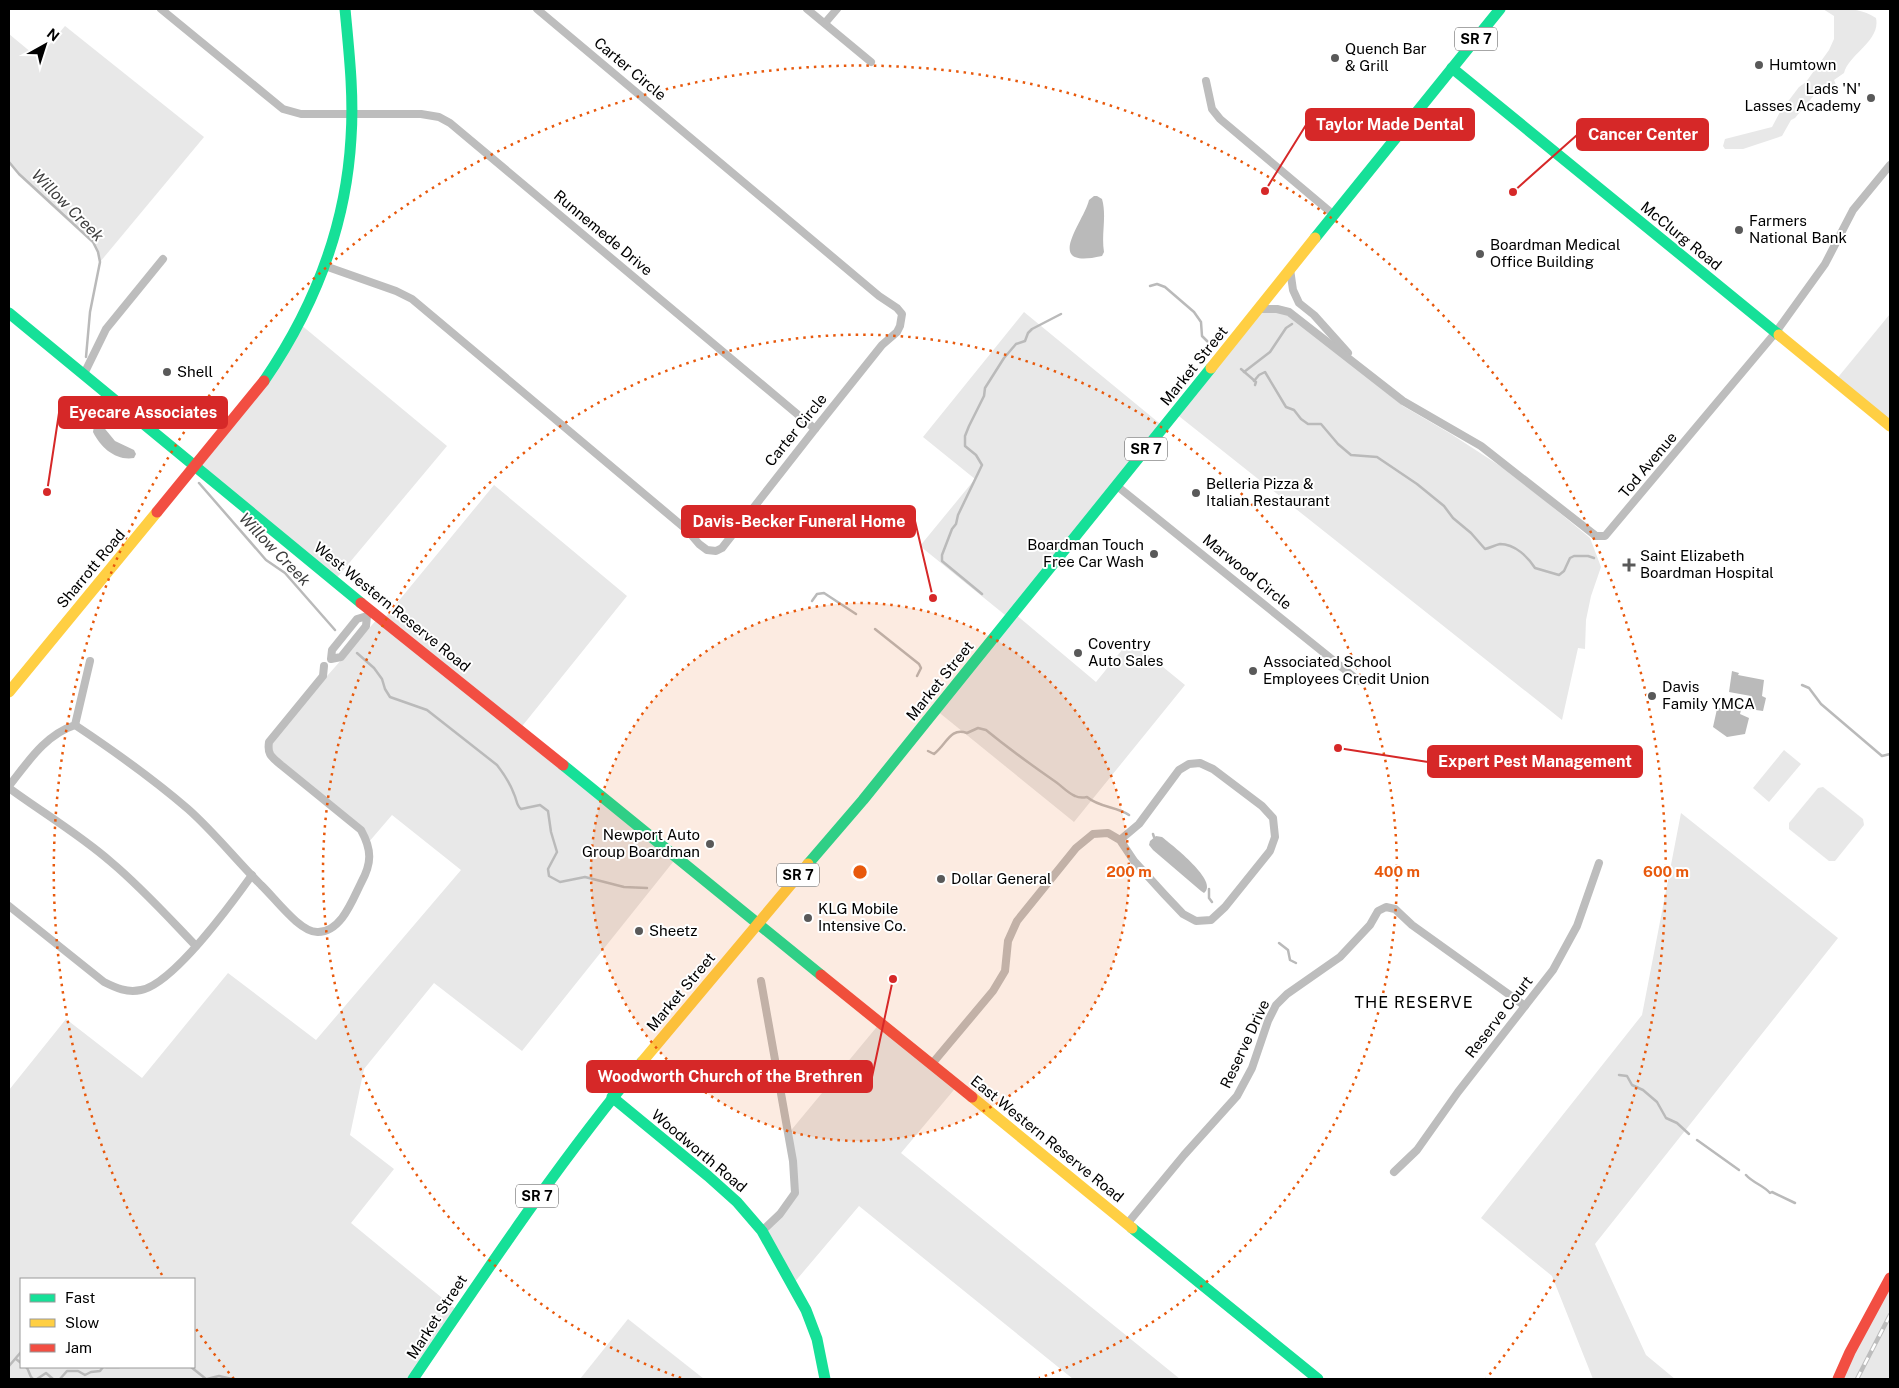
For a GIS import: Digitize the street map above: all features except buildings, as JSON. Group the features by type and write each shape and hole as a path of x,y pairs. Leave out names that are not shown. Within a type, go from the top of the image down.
{"main road":[{"name":"Sharrott Road","path":"9,692 196,466 274,366 305,313 333,243 343,202 350,155 352,94 346,9"},
{"name":"Market Street","path":"414,1379 528,1209 612,1097 864,800 1500,9"},
{"name":"McClurg Road","path":"1452,68 1890,426"},
{"name":"West Western Reserve Road","path":"9,312 196,466 369,613 758,923"},
{"name":"East Western Reserve Road","path":"758,923 1318,1379"},
{"name":"Woodworth Road","path":"612,1097 708,1176 737,1202 762,1231 806,1310 817,1339 824,1379"},
{"path":"1838,1379 1850,1352 1890,1278"}],"street":[{"name":"Runnemede Drive","path":"161,9 283,109 301,114 421,114 439,117 450,123 814,429"},
{"name":"Carter Circle","path":"325,266 396,291 412,299 682,526 699,544 707,550 716,551 726,544 747,514 814,429 882,345 897,332 902,318 901,312 879,296 537,9"},
{"path":"807,9 870,62"},
{"path":"825,23 837,9"},
{"path":"1206,81 1212,108 1220,119 1334,215"},
{"name":"Tod Avenue","path":"1259,309 1277,309 1289,312 1403,400 1481,446 1596,536 1605,536 1776,332 1826,264 1853,210 1890,165"},
{"path":"84,374 106,329 163,259"},
{"name":"Tod Avenue","path":"1290,270 1293,290 1299,303 1328,329 1356,363"},
{"name":"Marwood Circle","path":"1117,486 1359,681"},
{"path":"369,613 366,626 341,657 331,659 332,650 357,619 369,613"},
{"path":"75,725 90,661"},
{"path":"75,725 146,774 189,809 300,925 308,930 326,932 339,921 362,882 370,856 368,843 361,830 281,765 272,757 268,750 269,742 323,676 324,666"},
{"path":"75,725 61,730 46,741 9,787 79,836 111,862 148,895 196,946"},
{"path":"931,1064 992,990 1004,971 1008,941 1017,922 1076,848 1093,834 1108,833 1120,840 1134,861 1164,894 1183,914 1196,921 1211,920 1225,907 1270,851 1275,836 1273,818 1262,806 1214,770 1200,763 1194,763 1179,770 1139,824 1120,840"},
{"name":"Reserve Court","path":"1394,1172 1417,1150 1458,1092 1553,970 1570,940 1584,909 1599,862"},
{"path":"9,906 104,982 128,991 142,990 154,986 196,946 252,875"},
{"name":"Reserve Drive","path":"1127,1224 1184,1155 1237,1096 1252,1068 1268,1021 1276,1005 1287,994 1340,957 1353,945 1370,925 1378,910 1382,908 1395,909 1412,925 1526,1006"},
{"path":"761,981 793,1161 794,1193 780,1214 762,1231"}],"shaded area":[{"path":"1823,9 1850,9 1870,14 1876,18 1874,34 1847,66 1844,73 1834,80 1836,85 1832,89 1829,88 1816,93 1795,118 1791,120 1782,136 1743,149 1725,149 1723,146 1725,139 1772,127 1780,112 1799,87 1806,82 1829,50 1834,39 1834,16"},
{"path":"65,26 204,137 100,262 93,242 19,174 9,162 9,34 38,58"},
{"path":"1094,196 1102,199 1104,252 1102,256 1084,259 1074,256 1070,250 1071,242 1089,200"},
{"path":"1259,309 1277,309 1282,314 1289,315 1403,406 1451,434 1514,475 1590,538 1601,567 1591,596 1586,620 1585,649 1578,648 1562,720 1175,413"},
{"path":"1024,312 1164,427 1014,613 1096,682 1130,640 1185,685 1074,822 936,710 1010,619 920,546 975,479 923,437"},
{"path":"1890,314 1890,426 1835,381"},
{"path":"300,324 447,446 335,580 196,466"},
{"path":"98,423 115,441 134,450 136,454 134,458 115,455 105,448 93,432 94,426"},
{"path":"494,485 627,596 519,730 677,857 522,1051 434,983 364,1069 350,1135 394,1169 351,1223 458,1311 413,1379 9,1379 9,1090 66,1019 142,1078 228,973 316,1040 461,870 392,815 368,843 361,830 272,757 269,742 379,617 383,620"},
{"path":"1732,671 1739,673 1738,675 1764,680 1762,696 1766,698 1763,711 1749,709 1751,696 1729,692"},
{"path":"1735,702 1742,706 1740,714 1749,718 1745,734 1727,737 1713,727 1717,709"},
{"path":"1784,750 1801,764 1769,802 1753,788"},
{"path":"1823,787 1863,819 1864,825 1835,861 1829,861 1789,829 1789,823 1818,788"},
{"path":"1681,813 1838,938 1595,1244 1646,1355 1675,1379 1593,1379 1552,1276 1481,1218 1642,1015"},
{"path":"1156,836 1162,837 1193,864 1206,881 1207,888 1204,893 1153,850 1149,845 1150,841"},
{"path":"880,1023 958,1085 901,1153 1180,1379 1073,1379 859,1206 793,1284 762,1231 795,1193 788,1134"},
{"path":"1890,1278 1890,1379 1838,1379"},
{"path":"628,1319 704,1379 580,1379"}],"waterway":[{"name":"Willow Creek","path":"9,162 19,174 93,242 98,252 100,262 90,312 86,357"},
{"path":"1150,286 1157,284 1165,287 1194,312 1201,322 1202,336 1211,345"},
{"path":"982,594 942,561 942,555 952,529 982,465 976,455 965,446 965,436 984,396 985,388 1004,358 1016,344 1025,341 1032,329 1061,314"},
{"path":"1244,372 1270,352 1286,328 1292,324"},
{"path":"1241,369 1256,382 1255,385"},
{"path":"1254,381 1265,372 1286,407 1294,410 1308,424 1321,424 1338,444 1351,455 1377,457 1417,484 1444,506 1453,518 1471,533 1485,549 1500,544 1511,546 1525,556 1535,568 1559,575 1564,571 1570,558 1574,556 1594,558"},
{"name":"Willow Creek","path":"199,483 266,560 285,573 335,630"},
{"path":"812,601 817,594 824,593 856,614"},
{"path":"875,629 919,664 921,668 917,676"},
{"name":"Willow Creek","path":"357,653 374,668 382,679 390,697 427,710 497,765 509,782 517,804 521,809 540,805 548,811 551,832 557,852 548,869 549,876 560,882 585,877 624,887 647,888"},
{"path":"1802,685 1809,688 1821,704 1882,756 1890,754"},
{"path":"928,751 934,754 956,732 967,733 978,728 986,730 1072,794 1079,797 1087,797 1092,801 1129,815"},
{"path":"1209,889 1209,898 1212,902"},
{"path":"1279,943 1288,950 1290,960 1296,963"},
{"path":"1619,1075 1627,1076 1632,1085 1643,1090 1657,1102 1666,1118 1677,1123 1689,1134"},
{"path":"1697,1140 1739,1170"},
{"path":"1746,1175 1770,1193 1772,1192 1795,1203"},
{"path":"9,1366 20,1353"},
{"path":"16,1359 20,1362"},
{"path":"27,1368 33,1379"},
{"path":"60,1379 67,1371 78,1371 85,1375 100,1371 102,1368"},
{"path":"192,1368 206,1379"},
{"path":"37,1379 46,1373 53,1379"},
{"path":"207,1379 219,1376 232,1379"}],"railway":[{"path":"1857,1379 1890,1315"}],"traffic: fast":[{"path":"264,381 298,325 312,295 324,265 342,203 348,171 352,122 351,74 345,9"},
{"path":"1315,238 1500,9"},
{"path":"1452,68 1779,335"},
{"path":"9,313 361,603"},
{"path":"808,864 863,800 1211,368"},
{"path":"563,765 821,975"},
{"path":"413,1379 552,1178 642,1062"},
{"path":"612,1097 708,1176 737,1202 762,1231 806,1310 817,1339 825,1379"},
{"path":"1132,1228 1318,1379"}],"traffic: slow":[{"path":"1211,368 1315,238"},
{"path":"1779,335 1890,426"},
{"path":"9,692 157,512"},
{"path":"642,1062 808,864"},
{"path":"972,1097 1132,1228"}],"traffic: jam":[{"path":"157,512 264,381"},
{"path":"361,603 563,765"},
{"path":"821,975 972,1097"},
{"path":"1838,1379 1850,1352 1890,1278"}],"place":[{"name":"Quench Bar & Grill","path":"1335,58"},
{"name":"Humtown","path":"1759,65"},
{"name":"Lads 'N' Lasses Academy","path":"1871,98"},
{"name":"Taylor Made Dental","path":"1265,191"},
{"name":"Cancer Center","path":"1513,192"},
{"name":"Farmers National Bank","path":"1739,230"},
{"name":"Boardman Medical Office Building","path":"1480,254"},
{"name":"Shell","path":"167,372"},
{"name":"Eyecare Associates","path":"47,492"},
{"name":"Belleria Pizza & Italian Restaurant","path":"1196,493"},
{"name":"Boardman Touch Free Car Wash","path":"1154,554"},
{"name":"Saint Elizabeth Boardman Hospital","path":"1629,565"},
{"name":"Davis-Becker Funeral Home","path":"933,598"},
{"name":"Coventry Auto Sales","path":"1078,653"},
{"name":"Associated School Employees Credit Union","path":"1253,671"},
{"name":"Davis Family YMCA","path":"1652,696"},
{"name":"Expert Pest Management","path":"1338,748"},
{"name":"Newport Auto Group Boardman","path":"710,844"},
{"name":"Dollar General","path":"941,879"},
{"name":"KLG Mobile Intensive Co.","path":"808,918"},
{"name":"Sheetz","path":"639,931"},
{"name":"Woodworth Church of the Brethren","path":"893,979"}],"district":[{"name":"THE RESERVE","path":"1414,1002"}]}
